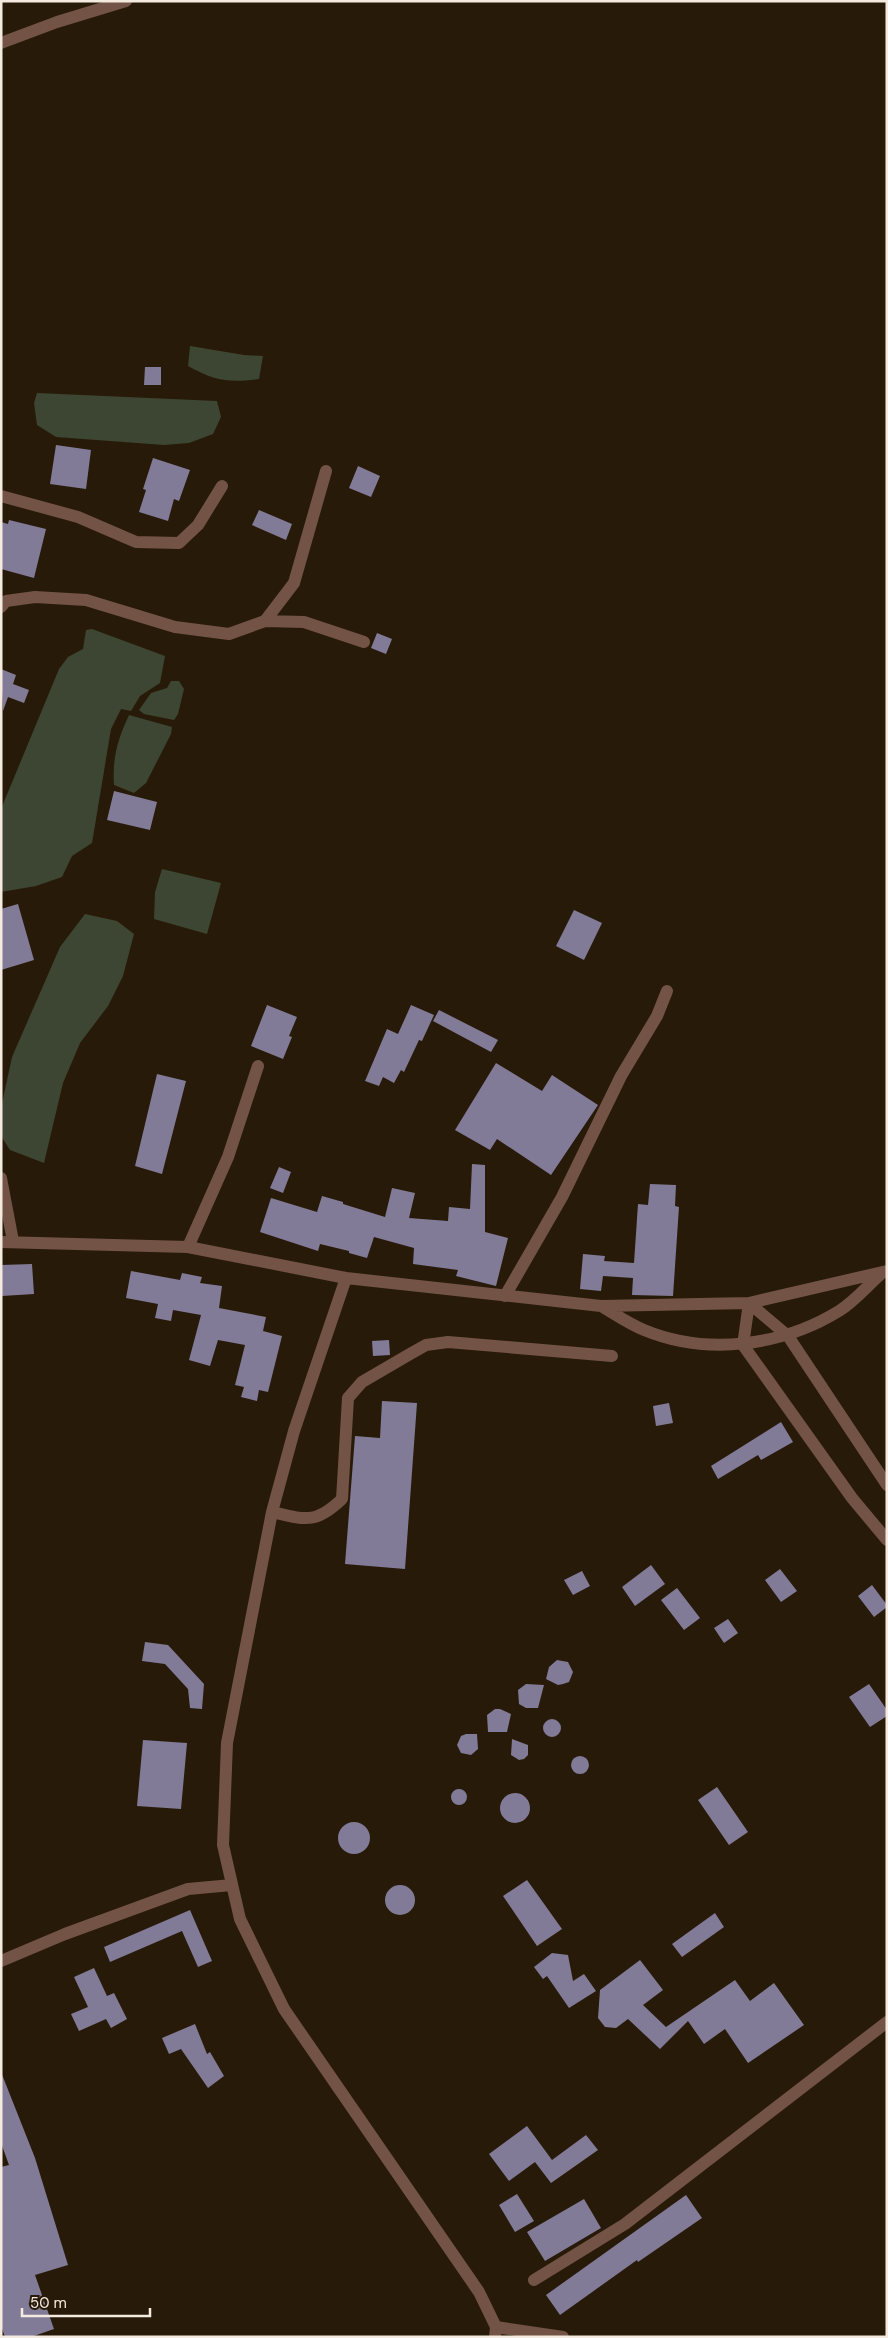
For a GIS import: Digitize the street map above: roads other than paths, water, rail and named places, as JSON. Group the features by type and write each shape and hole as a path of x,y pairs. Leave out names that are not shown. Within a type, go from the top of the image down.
{"street":[{"path":"1,43 57,22 126,1"},
{"path":"265,621 294,583 326,471"},
{"path":"1,496 78,517 136,542 179,543 198,525 222,486"},
{"path":"1,607 6,601 35,597 86,600 175,627 229,634 265,621 304,622 364,642"},
{"path":"505,1296 562,1198 620,1076 657,1016 667,992"},
{"path":"188,1247 228,1157 258,1066"},
{"path":"1,1178 7,1242 188,1247 346,1278 505,1296 601,1306 749,1303 885,1272"},
{"path":"601,1306 645,1330 693,1343 743,1345 788,1336 840,1311 885,1272"},
{"path":"346,1278 294,1431 272,1512 226,1743 223,1844 240,1919 284,2009 479,2292 495,2332 563,2337"},
{"path":"749,1303 788,1336 887,1485"},
{"path":"749,1303 743,1345 852,1498 887,1540"},
{"path":"272,1512 295,1517 317,1518 328,1513 342,1499 348,1398 362,1382 426,1345 448,1342 612,1356"},
{"path":"1,1960 65,1934 188,1889 232,1886"},
{"path":"534,2280 625,2224 887,2022"}]}
